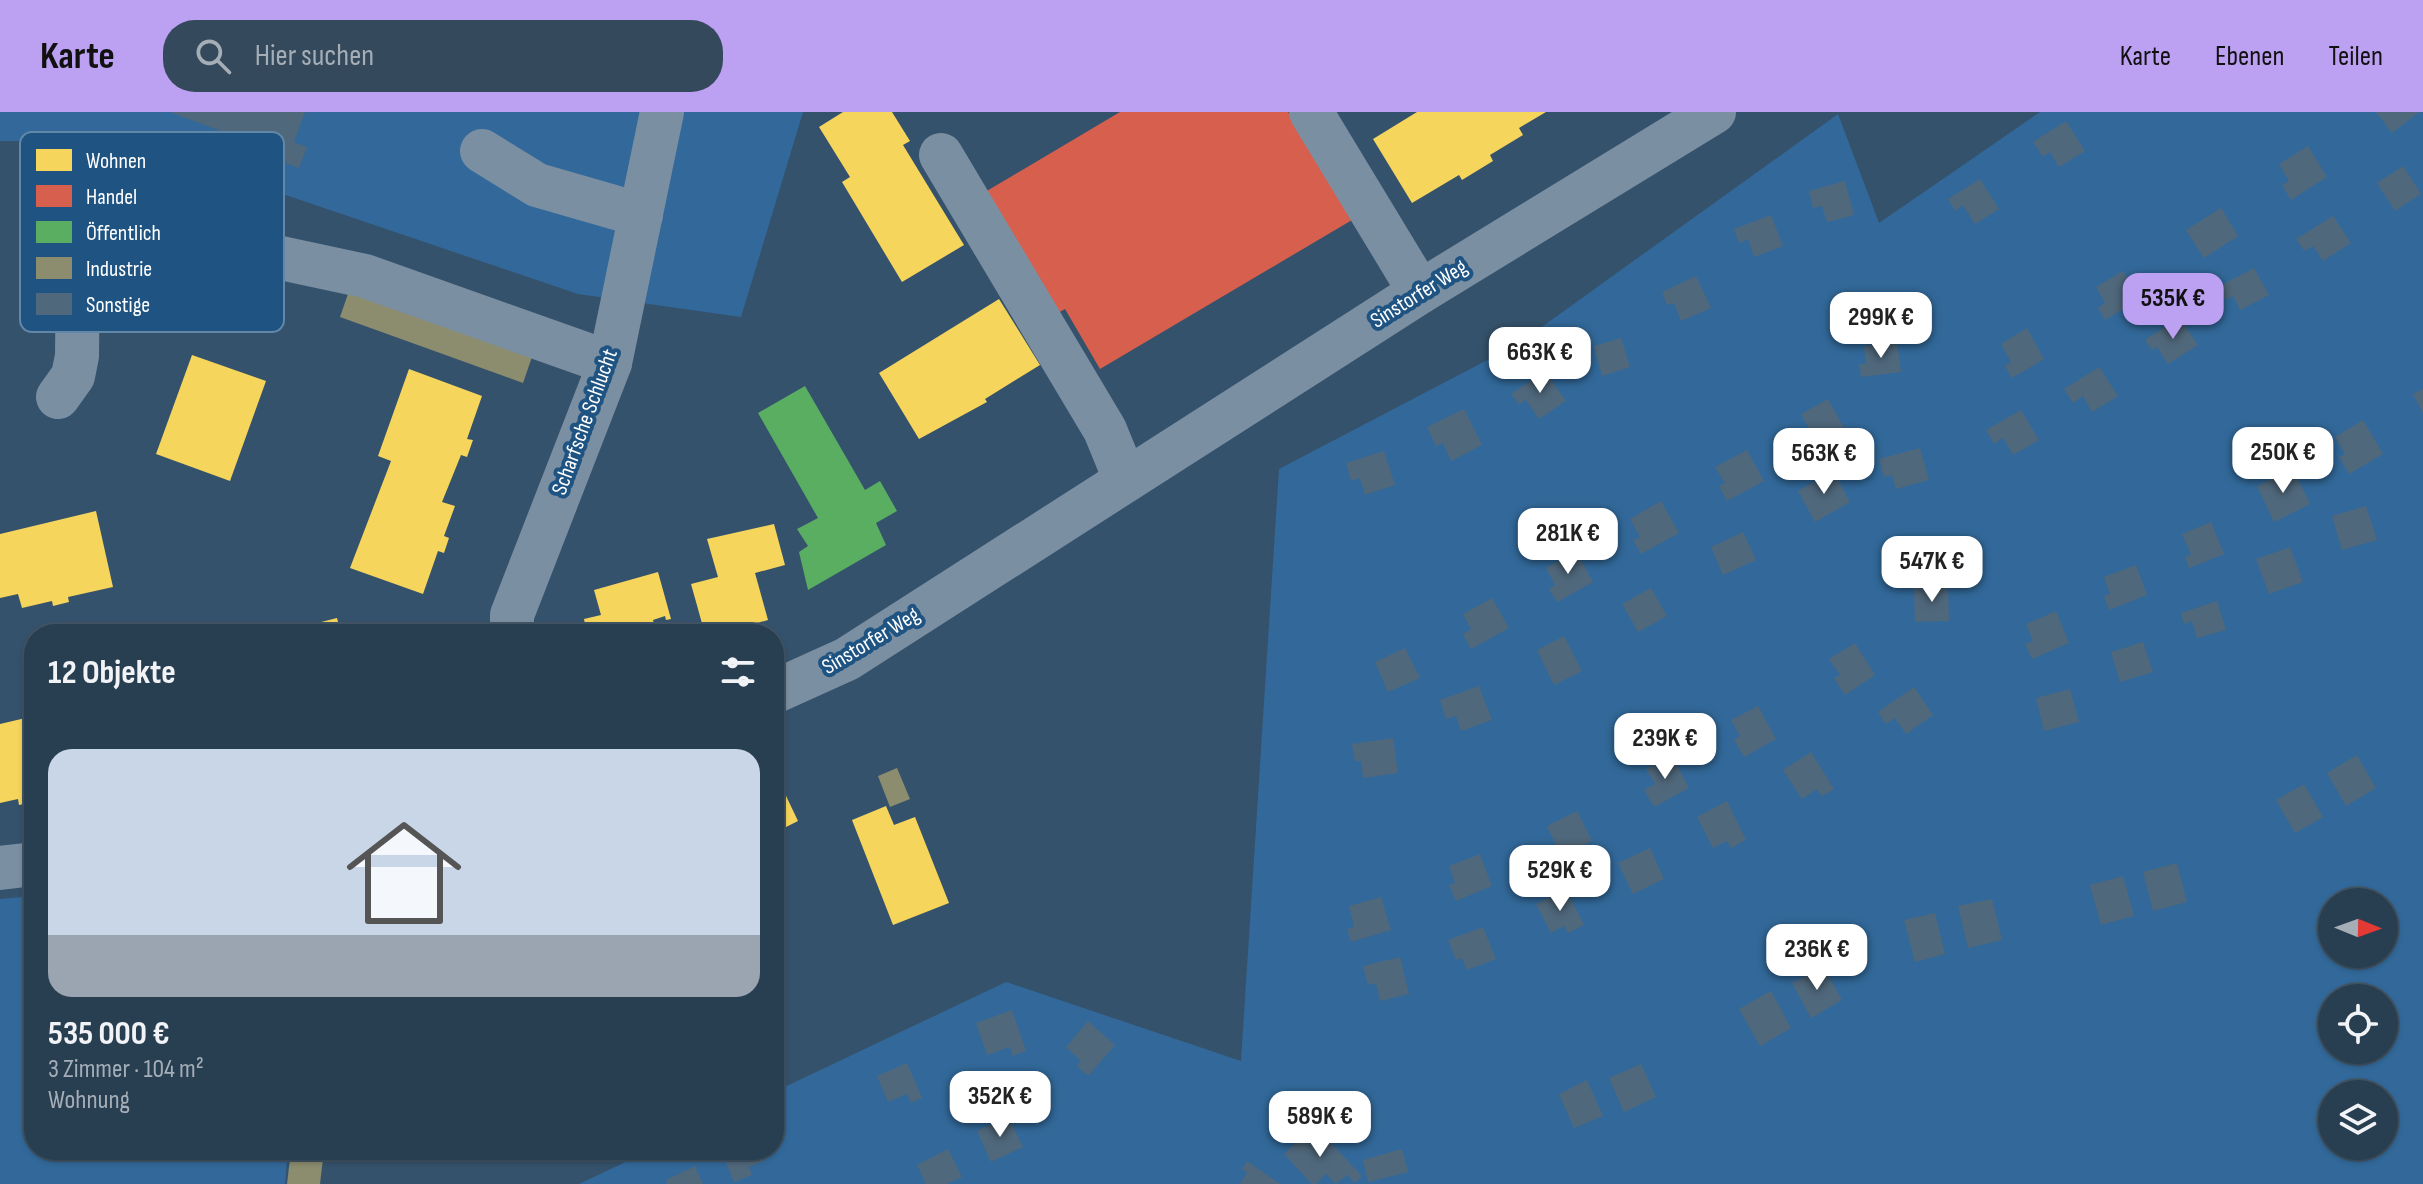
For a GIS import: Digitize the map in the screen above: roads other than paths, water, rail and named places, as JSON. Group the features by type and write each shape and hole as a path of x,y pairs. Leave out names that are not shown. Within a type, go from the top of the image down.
{"street":[{"name":"Scharfsche Schlucht","path":"512,624 512,615 610,363 662,112"},
{"path":"1311,112 1420,292"},
{"name":"Sinstorfer Weg","path":"784,687 847,659 1420,292 1714,112"},
{"path":"482,151 537,185 641,215"},
{"path":"941,155 1105,430 1125,479"},
{"path":"284,259 365,276 610,363"},
{"path":"58,397 73,376 77,332"},
{"path":"0,868 24,865"}]}
